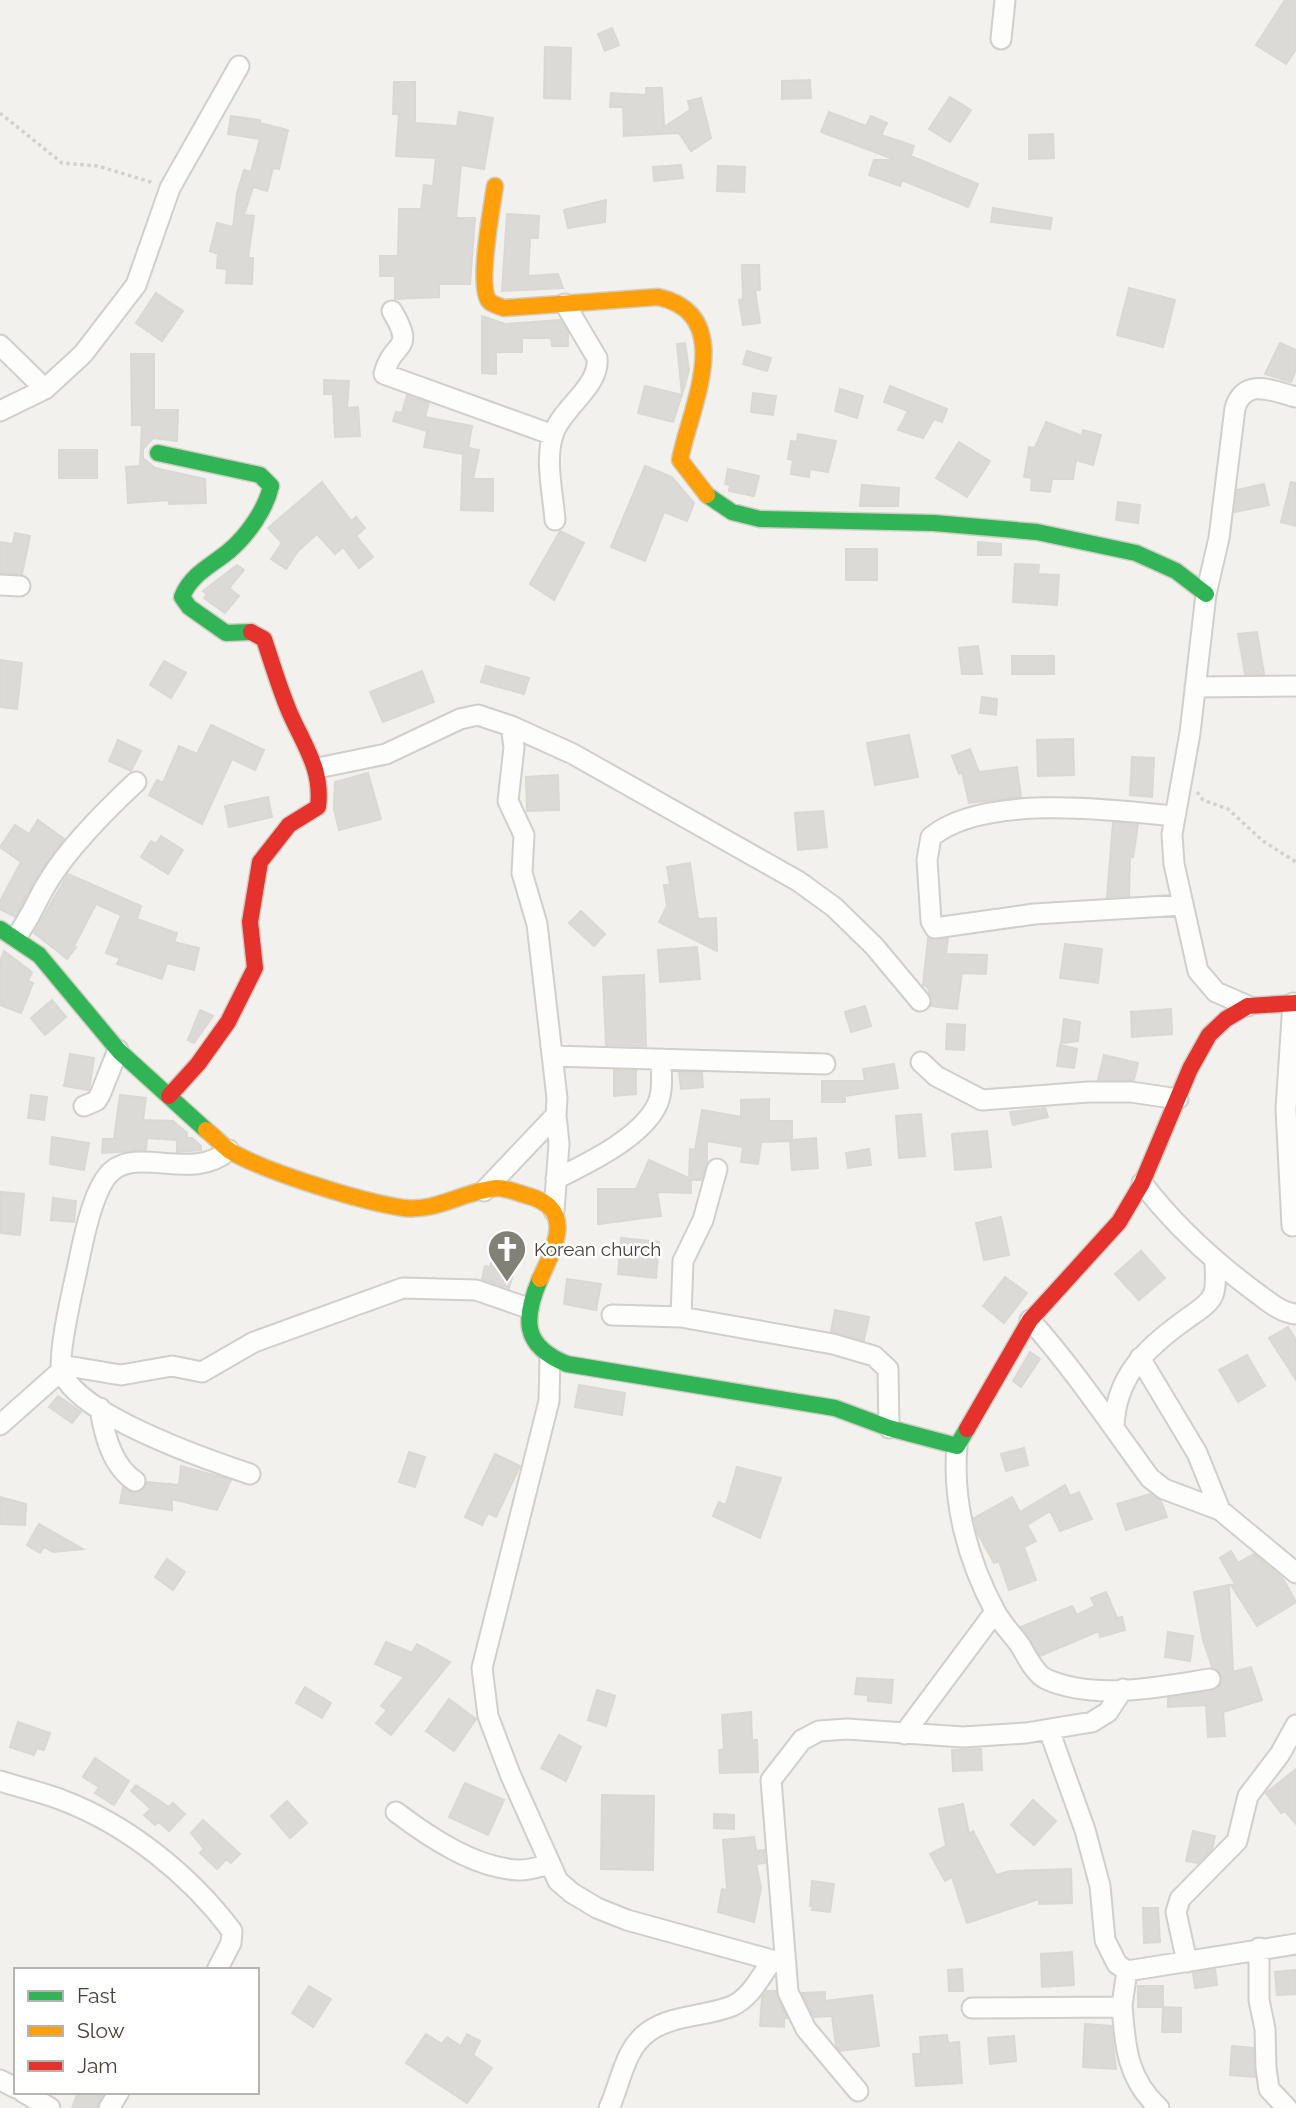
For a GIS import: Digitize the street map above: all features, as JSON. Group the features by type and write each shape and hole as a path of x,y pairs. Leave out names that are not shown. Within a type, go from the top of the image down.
{"street":[{"path":"1001,39 1004,0"},
{"path":"0,411 46,389 83,354 136,285 170,188 239,66"},
{"path":"495,186 487,297 492,303 504,308 658,297 678,302 689,313 698,331 704,377 691,411 680,460 707,495 729,510 754,519 902,522 993,528 1080,539 1172,567 1191,578 1206,594"},
{"path":"555,520 550,466 553,435 560,420 595,375 598,365 597,358 565,304"},
{"path":"392,311 404,335 404,343 386,366 384,374 553,435"},
{"path":"0,345 46,389"},
{"path":"1248,1006 1216,992 1198,971 1174,864 1173,816 1182,775 1206,594 1219,538 1239,396 1249,389 1268,389 1296,397"},
{"path":"158,453 260,475 271,486 269,499 230,551 207,565 185,585 182,597 189,607 226,634 248,629 257,632 264,639 290,715 318,768 320,794 318,807 289,825 260,862 250,922 255,968 245,993 198,1064 169,1096"},
{"path":"0,585 20,586"},
{"path":"1195,687 1296,686"},
{"path":"318,768 386,754 460,719 478,715 511,726 573,754 798,881 834,907 874,946 919,1001"},
{"path":"511,726 514,747 508,801 524,835 522,873 537,924 553,1056 559,1144 554,1211 559,1235 527,1308 531,1339 550,1358 580,1368 835,1408 889,1428 957,1446"},
{"path":"136,782 66,855 47,883 31,918 8,933 51,967 118,1050 229,1150 263,1166 338,1191 405,1208 437,1205 499,1188 525,1193 542,1200 554,1211"},
{"path":"1173,816 1109,809 1050,809 982,813 961,818 931,837 927,860 931,921 934,928 1034,914 1183,905"},
{"path":"1210,1679 1123,1689 1068,1687 1042,1678 995,1612 968,1548 955,1474 957,1446 1030,1320 1119,1222 1142,1183 1209,1035 1226,1019 1248,1006 1295,1003 1286,1109 1292,1226"},
{"path":"84,1105 96,1101 100,1095 118,1050"},
{"path":"553,1056 825,1064"},
{"path":"556,1180 595,1159 646,1120 656,1107 661,1092 661,1059"},
{"path":"922,1062 936,1076 982,1100 1099,1092 1131,1092 1178,1099"},
{"path":"484,1191 556,1115"},
{"path":"0,1425 62,1368 81,1249 98,1194 110,1172 136,1163 204,1164 229,1150"},
{"path":"681,1317 683,1261 703,1220 717,1169"},
{"path":"1142,1183 1171,1220 1216,1262 1278,1308 1296,1314"},
{"path":"1114,1428 1119,1392 1130,1368 1157,1340 1207,1303 1214,1293 1216,1262"},
{"path":"62,1368 121,1375 172,1366 202,1372 254,1342 403,1288 476,1290 527,1308"},
{"path":"612,1315 681,1317 833,1344 874,1356 888,1369 889,1428"},
{"path":"1030,1320 1065,1359 1150,1478 1164,1489 1220,1510 1296,1573"},
{"path":"550,1358 549,1401 482,1668 488,1716 551,1864 565,1887 597,1908 627,1920 778,1963"},
{"path":"1140,1358 1197,1453 1220,1510"},
{"path":"62,1368 76,1392 100,1408 171,1444 250,1474"},
{"path":"100,1408 111,1451 121,1468 135,1481"},
{"path":"904,1734 995,1612"},
{"path":"858,2091 794,2011 778,1963 771,1780 802,1741 819,1731 857,1730 974,1737 1049,1730 1092,1722 1108,1712 1123,1689"},
{"path":"1187,1962 1176,1912 1180,1899 1237,1841 1248,1796 1280,1754 1296,1725"},
{"path":"1049,1730 1085,1830 1100,1886 1105,1940 1117,1964 1127,1971 1169,1962 1187,1962 1296,1944"},
{"path":"0,1782 61,1799 90,1812 170,1865 232,1931 231,1943 218,1968"},
{"path":"396,1812 423,1832 497,1868 521,1871 551,1864"},
{"path":"1259,1948 1259,2000 1265,2029 1269,2089 1287,2108"},
{"path":"609,2108 630,2052 647,2032 682,2017 733,2006 752,1991 778,1963"},
{"path":"1127,1971 1122,2005 1125,2049 1136,2082 1158,2108"},
{"path":"972,2008 1096,2008 1122,2005"},
{"path":"26,2094 50,2108"}],"path":[{"path":"0,113 62,163 98,166 170,188"},
{"path":"1182,775 1203,800 1228,809 1263,841 1296,862"}],"building":[{"path":"1285,0 1296,0 1296,49 1286,64 1256,45"},
{"path":"612,28 619,45 605,51 598,34"},
{"path":"545,47 571,48 570,99 544,98"},
{"path":"810,80 811,98 782,99 782,81"},
{"path":"394,82 415,82 415,123 457,126 459,112 493,118 484,169 461,165 456,218 475,218 470,284 439,284 439,297 395,299 395,276 380,276 380,256 398,256 399,209 421,209 424,185 433,186 436,158 396,156 399,114 393,114"},
{"path":"646,88 662,88 664,127 690,110 688,101 701,98 711,138 691,151 679,133 624,136 623,107 610,107 611,93 646,95"},
{"path":"950,97 971,110 950,142 929,129"},
{"path":"829,112 866,126 871,116 887,123 881,135 914,146 909,161 911,156 978,184 968,207 902,180 900,186 869,175 874,160 896,160 821,132"},
{"path":"231,116 260,120 260,123 288,130 279,169 273,168 267,191 253,187 244,215 254,216 248,258 253,258 252,284 226,283 227,269 217,268 218,254 210,251 217,223 233,227 237,193 244,170 251,172 260,139 228,134"},
{"path":"1053,134 1054,158 1029,159 1029,135"},
{"path":"681,165 683,178 654,181 653,167"},
{"path":"718,166 745,167 744,192 717,191"},
{"path":"606,200 605,222 568,228 564,210"},
{"path":"993,208 1052,218 1050,229 991,222"},
{"path":"507,214 539,216 538,238 530,238 528,276 558,274 563,288 502,291"},
{"path":"742,265 759,265 760,290 755,290 760,323 743,325 739,300 743,299"},
{"path":"1129,288 1175,300 1163,347 1117,335"},
{"path":"156,293 183,311 162,341 136,323"},
{"path":"482,316 505,324 560,320 568,333 568,346 552,346 551,338 522,338 522,352 496,352 496,374 482,373"},
{"path":"685,343 689,370 682,394 677,344"},
{"path":"1280,343 1296,350 1296,370 1291,382 1265,374"},
{"path":"747,351 771,358 767,371 743,364"},
{"path":"131,354 154,354 154,410 178,410 177,441 153,438 143,449 143,458 155,468 205,479 206,503 169,504 169,500 128,503 126,467 140,466 142,425 132,425"},
{"path":"324,380 349,381 347,408 358,407 360,436 335,437 333,394 324,394"},
{"path":"645,386 682,395 673,422 638,413"},
{"path":"890,386 947,409 942,422 934,419 923,438 898,430 908,411 884,402"},
{"path":"840,389 863,396 857,418 835,411"},
{"path":"753,393 776,396 773,415 751,412"},
{"path":"407,395 429,403 425,417 472,426 468,448 479,450 473,479 493,479 493,511 461,510 463,454 424,447 427,431 393,421 396,412 402,413"},
{"path":"1046,422 1082,436 1083,430 1101,435 1093,465 1076,460 1073,479 1052,479 1050,492 1031,490 1032,478 1024,477 1029,447 1035,448"},
{"path":"798,434 836,441 828,472 810,469 809,477 791,474 793,460 788,459 791,441 797,442"},
{"path":"959,442 990,461 967,497 936,478"},
{"path":"59,450 97,450 97,478 59,478"},
{"path":"645,466 672,477 694,503 687,521 664,512 645,561 611,547"},
{"path":"728,469 759,476 754,496 729,491 730,485 725,484"},
{"path":"322,482 351,521 356,517 365,528 356,536 373,557 359,568 343,547 335,554 317,534 298,551 286,569 271,559 282,543 268,528"},
{"path":"1291,482 1296,483 1296,526 1281,522"},
{"path":"1264,484 1269,505 1235,512 1237,490"},
{"path":"862,485 899,488 898,506 860,506"},
{"path":"1118,502 1140,505 1138,523 1116,520"},
{"path":"560,531 584,543 554,600 530,584"},
{"path":"15,533 30,536 22,574 0,573 0,542 13,544"},
{"path":"978,542 1001,544 1001,555 978,555"},
{"path":"846,549 877,549 877,580 846,580"},
{"path":"1015,564 1039,565 1038,574 1059,575 1057,605 1013,602"},
{"path":"237,565 244,570 229,588 239,596 225,613 204,598 207,594 203,591"},
{"path":"1257,632 1264,674 1245,674 1238,634"},
{"path":"978,646 982,674 962,674 959,648"},
{"path":"1012,656 1054,656 1054,674 1012,674"},
{"path":"0,660 22,663 17,709 0,707"},
{"path":"164,661 186,673 171,698 150,685"},
{"path":"486,666 529,678 524,694 481,682"},
{"path":"422,671 434,702 383,722 370,692"},
{"path":"982,697 997,699 996,715 980,713"},
{"path":"211,725 264,750 255,770 232,759 202,824 149,795 157,780 163,783 179,746 197,754"},
{"path":"909,735 918,777 875,785 867,743"},
{"path":"1073,739 1074,775 1038,776 1037,740"},
{"path":"118,740 141,751 131,771 109,761"},
{"path":"970,749 979,772 1017,767 1021,797 969,803 962,772 959,774 952,756"},
{"path":"1132,757 1154,758 1152,797 1130,795"},
{"path":"368,773 381,819 339,830 334,809 335,782"},
{"path":"558,775 559,810 527,811 526,777"},
{"path":"268,797 272,817 229,827 225,806"},
{"path":"823,811 827,847 798,850 795,813"},
{"path":"38,820 64,839 38,874 15,917 0,909 0,901 21,862 0,847 15,825 29,834"},
{"path":"1113,822 1138,825 1133,857 1130,857 1129,896 1107,897"},
{"path":"161,836 183,850 168,874 141,857 151,841 156,844"},
{"path":"690,863 698,919 716,918 717,951 659,922 667,906 664,885 670,885 667,867"},
{"path":"68,874 141,906 137,919 177,933 174,942 199,948 194,970 167,963 162,979 117,964 120,958 106,953 121,915 96,904 74,946 76,947 67,959 34,933"},
{"path":"581,911 605,934 594,946 569,923"},
{"path":"928,938 948,939 946,954 987,955 986,974 962,973 957,1009 931,1006 928,987 923,985"},
{"path":"1065,944 1102,949 1098,983 1060,978"},
{"path":"697,947 700,979 660,982 658,950"},
{"path":"4,951 32,972 28,981 33,983 21,1013 0,1005 0,962"},
{"path":"644,975 646,1046 606,1045 603,977"},
{"path":"52,1000 66,1017 45,1035 31,1018"},
{"path":"865,1006 871,1026 851,1032 845,1012"},
{"path":"1171,1009 1172,1034 1132,1037 1131,1012"},
{"path":"200,1010 213,1016 194,1043 188,1040"},
{"path":"1064,1019 1080,1022 1078,1041 1061,1043"},
{"path":"947,1024 965,1025 964,1050 946,1049"},
{"path":"1060,1045 1077,1049 1074,1068 1057,1066"},
{"path":"70,1054 94,1058 89,1090 64,1086"},
{"path":"1104,1055 1138,1063 1134,1080 1098,1080"},
{"path":"894,1064 898,1088 845,1096 845,1102 822,1102 822,1081 865,1081 863,1069"},
{"path":"614,1070 636,1071 636,1094 614,1096"},
{"path":"679,1072 702,1073 703,1087 681,1089"},
{"path":"31,1095 47,1097 44,1120 28,1118"},
{"path":"120,1095 146,1098 143,1120 173,1121 187,1133 187,1138 192,1138 201,1146 201,1150 177,1152 177,1140 147,1138 146,1150 102,1153 103,1139 114,1139"},
{"path":"769,1099 769,1121 792,1121 792,1140 816,1138 818,1168 792,1170 790,1141 761,1142 758,1164 741,1162 743,1147 707,1141 707,1163 701,1180 691,1180 691,1193 657,1192 661,1216 598,1224 598,1189 636,1189 649,1160 689,1178 690,1149 695,1150 702,1110 741,1117 741,1100"},
{"path":"1045,1108 1048,1117 1013,1125 1010,1112"},
{"path":"921,1114 925,1156 899,1158 896,1116"},
{"path":"987,1131 991,1167 955,1170 952,1134"},
{"path":"52,1137 89,1143 84,1170 50,1164"},
{"path":"869,1149 871,1165 848,1168 846,1153"},
{"path":"1,1192 24,1194 20,1235 0,1233"},
{"path":"53,1198 76,1201 74,1222 51,1220"},
{"path":"1001,1217 1009,1255 984,1260 976,1223"},
{"path":"621,1238 659,1242 656,1278 618,1274"},
{"path":"1141,1251 1165,1278 1139,1300 1115,1274"},
{"name":"Korean church","path":"493,1257 516,1263 509,1288 482,1279 485,1266 490,1267"},
{"path":"1005,1277 1027,1293 1004,1323 983,1306"},
{"path":"567,1279 601,1284 596,1310 564,1304"},
{"path":"835,1310 869,1317 864,1340 831,1331"},
{"path":"1288,1327 1296,1340 1296,1380 1269,1338"},
{"path":"1030,1352 1040,1359 1021,1387 1013,1381"},
{"path":"1247,1355 1265,1386 1238,1402 1219,1370"},
{"path":"579,1385 625,1393 622,1415 575,1407"},
{"path":"58,1396 81,1412 72,1423 49,1407"},
{"path":"1024,1448 1028,1465 1006,1471 1001,1454"},
{"path":"409,1452 425,1457 415,1487 399,1482"},
{"path":"495,1454 520,1466 496,1517 488,1513 482,1525 465,1517"},
{"path":"181,1466 231,1480 217,1510 172,1499 172,1510 120,1503 123,1487 134,1493 144,1489 147,1482 179,1485"},
{"path":"737,1467 781,1478 760,1538 713,1516 719,1502 726,1505"},
{"path":"1065,1485 1070,1496 1079,1492 1092,1519 1060,1531 1050,1511 1027,1525 1036,1541 1024,1547 1036,1580 1009,1590 999,1561 994,1563 977,1532 974,1518 1012,1497 1020,1512"},
{"path":"1150,1494 1161,1501 1167,1517 1126,1530 1117,1504"},
{"path":"0,1497 26,1504 25,1525 0,1524"},
{"path":"39,1524 83,1549 53,1552 44,1547 40,1553 27,1545"},
{"path":"1231,1551 1238,1563 1254,1554 1283,1579 1296,1602 1257,1626 1231,1585 1235,1584 1220,1558"},
{"path":"167,1559 185,1572 173,1590 155,1577"},
{"path":"1229,1585 1233,1672 1251,1667 1262,1700 1223,1712 1225,1736 1208,1737 1206,1705 1168,1707 1168,1698 1212,1691 1221,1684 1222,1676 1212,1667 1203,1640 1194,1592"},
{"path":"1106,1592 1117,1618 1122,1617 1125,1630 1100,1637 1099,1631 1040,1656 1021,1627 1072,1606 1077,1615 1095,1606 1091,1598"},
{"path":"1168,1632 1193,1636 1190,1661 1165,1657"},
{"path":"386,1642 412,1653 417,1644 450,1662 391,1735 376,1723 387,1710 381,1706 404,1677 375,1664"},
{"path":"857,1678 893,1680 891,1703 868,1701 868,1695 855,1694"},
{"path":"305,1687 331,1703 322,1718 296,1703"},
{"path":"597,1690 615,1696 606,1726 588,1720"},
{"path":"449,1699 476,1719 454,1751 426,1731"},
{"path":"751,1712 752,1740 757,1740 758,1772 720,1773 719,1750 724,1749 722,1715"},
{"path":"18,1722 50,1733 44,1750 37,1748 34,1755 10,1747"},
{"path":"559,1735 581,1747 566,1781 541,1768"},
{"path":"981,1749 982,1770 953,1771 952,1750"},
{"path":"95,1758 129,1781 114,1805 95,1793 99,1787 83,1777"},
{"path":"1296,1769 1296,1824 1285,1811 1281,1813 1266,1793"},
{"path":"465,1783 504,1800 488,1835 449,1817"},
{"path":"136,1785 169,1807 173,1803 185,1814 169,1831 159,1822 155,1825 144,1815 151,1809 131,1791"},
{"path":"602,1795 654,1796 653,1870 601,1869"},
{"path":"1033,1800 1056,1821 1034,1845 1011,1825"},
{"path":"287,1801 307,1823 290,1838 271,1816"},
{"path":"963,1804 969,1834 973,1831 996,1875 1010,1871 1071,1869 1072,1903 1039,1904 1039,1899 967,1923 952,1877 945,1881 930,1854 946,1846 939,1809"},
{"path":"714,1814 734,1815 734,1829 714,1828"},
{"path":"203,1820 240,1854 231,1863 226,1859 217,1869 200,1853 204,1849 191,1833"},
{"path":"1193,1831 1215,1836 1212,1849 1198,1863 1186,1861"},
{"path":"754,1837 756,1851 764,1850 765,1863 756,1864 761,1888 754,1922 718,1912 722,1889 727,1890 723,1840"},
{"path":"812,1881 834,1884 830,1912 812,1910"},
{"path":"1143,1908 1158,1908 1160,1942 1144,1943"},
{"path":"1072,1952 1074,1985 1042,1987 1041,1954"},
{"path":"962,1969 963,1991 949,1991 948,1970"},
{"path":"1215,1969 1217,1985 1195,1988 1193,1973"},
{"path":"1296,1970 1296,1994 1277,1995 1275,1972"},
{"path":"309,1986 331,1999 313,2027 292,2013"},
{"path":"1138,1986 1163,1986 1163,2007 1138,2007"},
{"path":"767,1991 776,1991 787,2018 784,2018 784,2027 760,2026 762,1997"},
{"path":"825,1992 825,2001 872,1995 879,2046 840,2051 836,2046 832,2016 814,2017 802,1993"},
{"path":"1163,2007 1181,2008 1181,2032 1162,2032"},
{"path":"1085,2024 1111,2026 1116,2069 1083,2067"},
{"path":"426,2034 442,2044 447,2037 461,2046 467,2034 480,2041 473,2055 492,2068 467,2103 406,2063"},
{"path":"947,2035 948,2043 959,2042 962,2083 916,2086 913,2054 921,2054 920,2037"},
{"path":"1014,2036 1016,2061 990,2064 988,2038"},
{"path":"1232,2046 1253,2048 1255,2077 1230,2075"},
{"path":"77,2094 103,2094 97,2108 72,2108"}],"traffic: fast":[{"path":"158,453 260,475 271,486 265,504 249,530 236,545 196,576 182,597 189,607 226,633 251,632"},
{"path":"707,495 732,512 760,519 934,523 1037,532 1136,553 1176,571 1206,594"},
{"path":"0,929 39,955 119,1051 206,1130"},
{"path":"540,1279 531,1307 530,1330 541,1349 567,1364 835,1408 889,1428 957,1446 967,1429"}],"traffic: slow":[{"path":"495,186 484,279 489,301 504,308 658,297 683,307 697,323 703,343 703,366 680,460 707,495"},
{"path":"206,1130 230,1151 266,1168 386,1205 404,1208 428,1207 498,1188 544,1202 553,1211 557,1220 557,1231 551,1255 540,1279"}],"traffic: jam":[{"path":"169,1096 198,1064 228,1022 255,968 250,922 260,862 289,825 318,807 318,781 311,757 285,702 264,639 251,632"},
{"path":"967,1429 1030,1320 1119,1222 1142,1183 1190,1069 1209,1035 1226,1019 1248,1006 1296,1003"}],"place":[{"name":"Korean church","path":"507,1283"}]}
